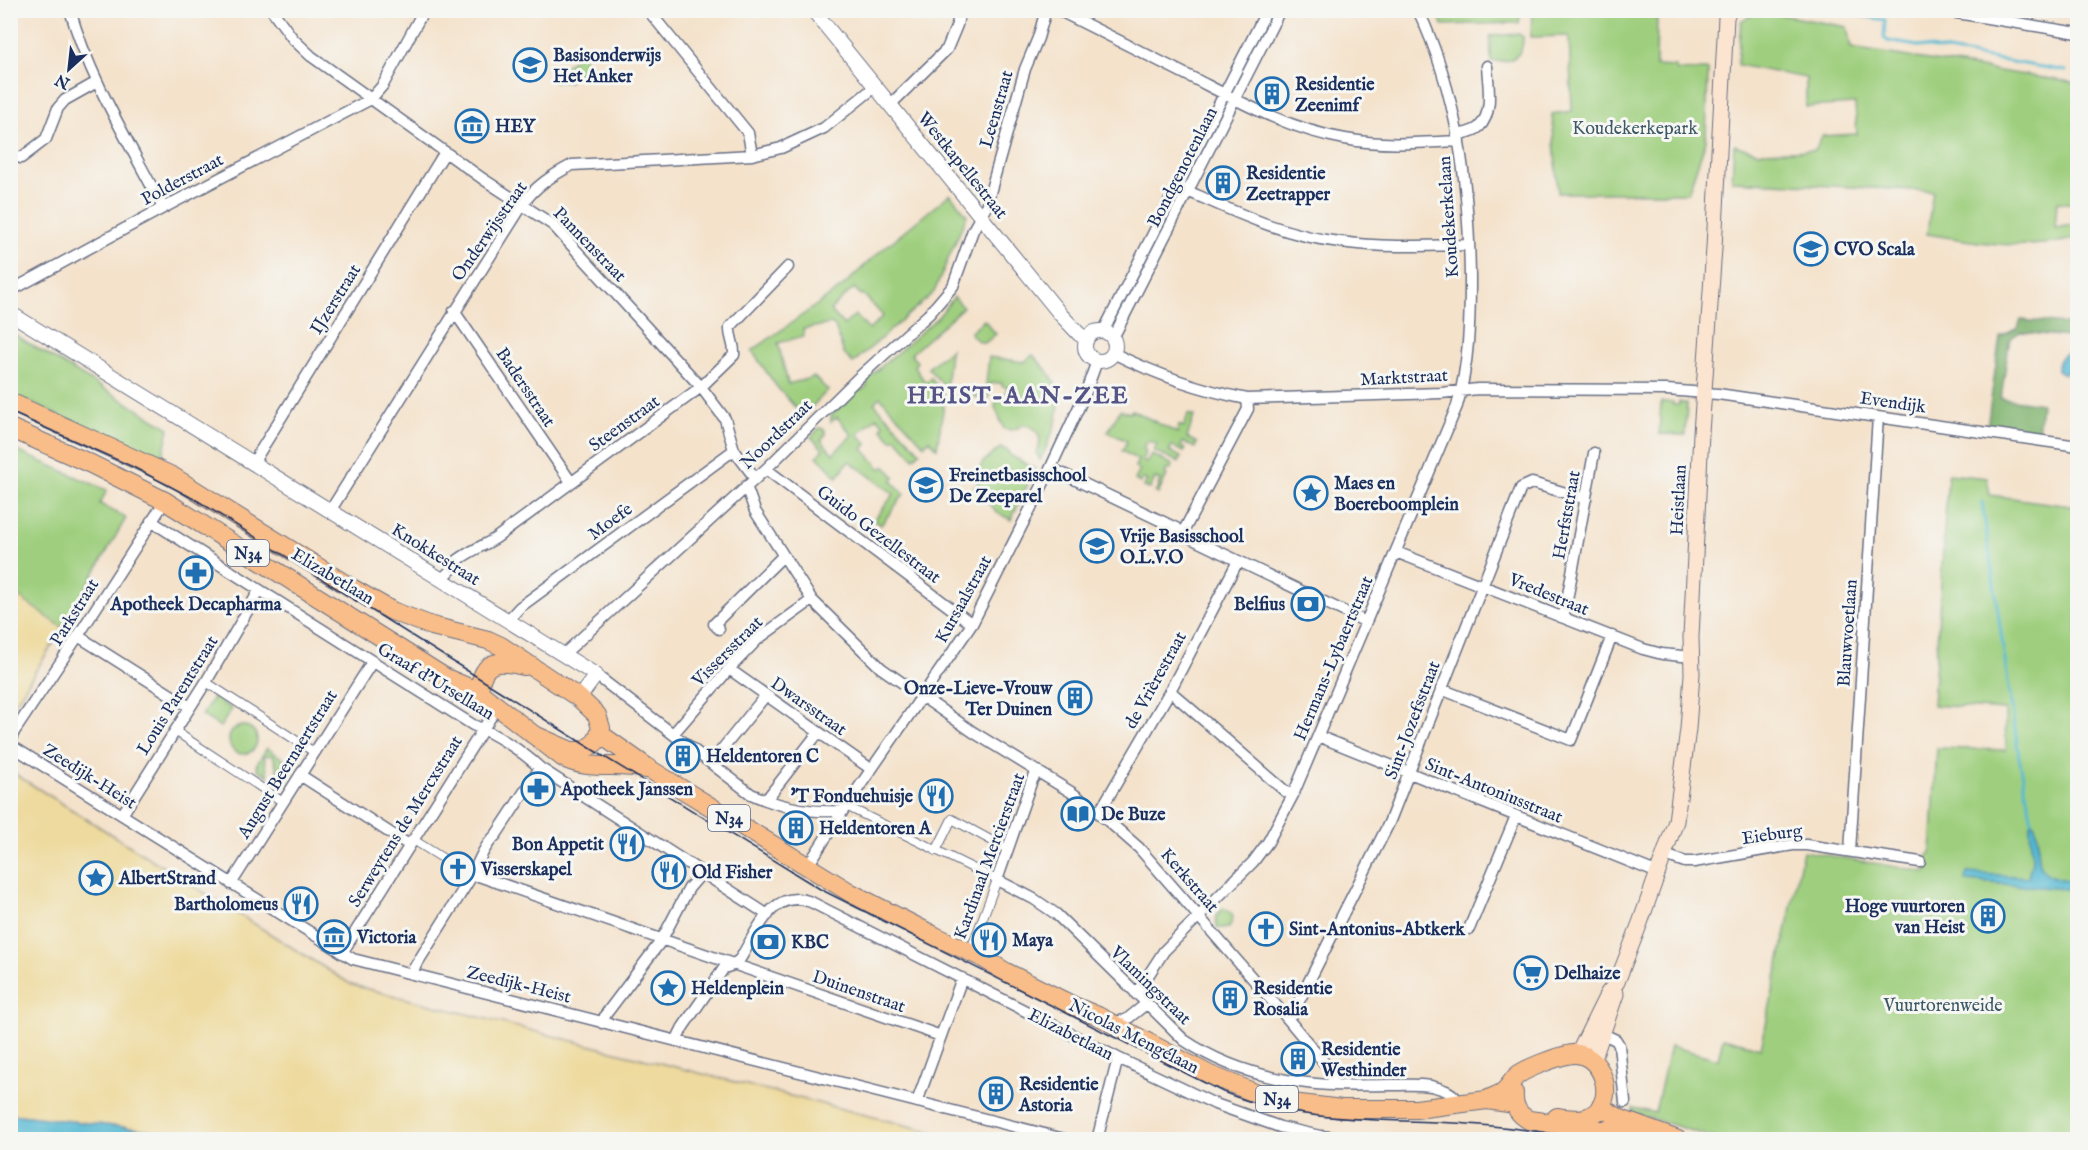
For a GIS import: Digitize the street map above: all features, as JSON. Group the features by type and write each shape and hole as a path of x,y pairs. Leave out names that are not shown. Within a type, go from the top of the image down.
{"main road":[{"name":"Heistlaan","path":"1585,1058 1603,1034 1616,996 1617,982 1665,855 1680,802 1688,729 1692,614 1714,248 1724,12"},
{"name":"Elizabetlaan","path":"10,402 172,476 392,611 432,626 488,640 579,698 597,715 601,728 600,734 590,748 583,751 576,751 532,734"},
{"name":"Elizabetlaan","path":"10,428 101,468 165,501 446,678 478,692 572,762 582,765 631,765 651,770"},
{"name":"Elizabetlaan","path":"478,692 485,672 495,663 502,661 535,668"},
{"name":"Elizabetlaan","path":"600,734 651,770 807,867"},
{"name":"Nicolas Mengélaan","path":"807,867 868,903 1110,1022 1210,1075 1260,1095 1292,1103 1342,1109 1416,1109 1487,1100 1515,1104"},
{"name":"Heistlaan","path":"1585,1058 1608,993 1617,982"},
{"name":"N34","path":"1520,1074 1569,1054 1585,1058"},
{"path":"1550,1124 1557,1117 1584,1119 1600,1107 1604,1100 1605,1079 1585,1058"},
{"name":"Nicolas Mengélaan","path":"1487,1100 1503,1092 1520,1074"},
{"path":"1520,1074 1514,1095 1515,1104 1522,1117 1550,1124 1619,1132 1651,1140"},
{"path":"1600,1107 1623,1120 1678,1140"}],"street":[{"path":"70,10 79,42 97,82 163,208"},
{"name":"Pannenstraat","path":"272,10 293,39 311,56 445,152 553,225 701,387 725,419 734,450 755,478"},
{"path":"371,99 383,85 423,10"},
{"path":"648,10 748,133 752,155"},
{"name":"Westkapellestraat","path":"813,10 1061,315 1087,339"},
{"path":"891,104 947,49 957,26 960,10"},
{"name":"Leenstraat","path":"981,218 1025,69 1038,38 1046,10"},
{"path":"1059,10 1269,116 1345,139 1401,145 1458,138 1478,128 1484,120 1489,103 1487,66"},
{"name":"Bondgenotenlaan","path":"1108,335 1188,191 1267,10"},
{"name":"Bondgenotenlaan","path":"1108,335 1177,186 1280,10"},
{"name":"Koudekerkelaan","path":"1418,10 1436,51 1458,138 1466,183 1470,309 1462,390"},
{"path":"1939,10 2078,33"},
{"path":"10,151 21,158 46,139 58,108 65,100 97,82"},
{"name":"Onderwijsstraat","path":"330,511 528,195 550,176 572,165 752,155 781,148 824,128 876,86"},
{"name":"Polderstraat","path":"10,291 371,99"},
{"name":"IJzerstraat","path":"253,463 445,152"},
{"path":"1177,186 1270,226 1328,240 1392,246 1469,245"},
{"name":"Noordstraat","path":"564,654 766,469 857,379 929,314 953,286 973,230 981,218"},
{"name":"Steenstraat","path":"442,579 458,561 475,548 496,538 701,387 734,355 735,346 729,334 730,327 788,267"},
{"name":"Badersstraat","path":"454,311 572,482"},
{"name":"Knokkestraat","path":"10,313 564,654 596,675 743,789 766,800 801,809 844,809"},
{"path":"1091,334 1108,335 1115,343 1113,353 1103,361 1090,358 1086,352 1087,339 1091,334"},
{"name":"Marktstraat","path":"1113,353 1157,372 1218,393 1247,399 1441,393 1462,390 1667,390 1704,393"},
{"name":"Kursaalstraat","path":"807,867 844,809 972,624 1051,468 1085,394 1097,361"},
{"name":"Hermans-Lybaertstraat","path":"1136,994 1164,951 1253,862 1268,842 1293,795 1462,390"},
{"name":"Evendijk","path":"1704,393 2078,446"},
{"path":"1182,534 1248,409 1247,399"},
{"name":"Blauwvoetlaan","path":"1850,851 1878,417"},
{"name":"Moefe","path":"508,620 520,607 734,450"},
{"name":"Herfststraat","path":"1561,617 1594,453"},
{"path":"1051,468 1176,528 1182,534 1366,621"},
{"name":"Guido Gezellestraat","path":"766,469 972,624"},
{"name":"Sint-Jozefsstraat","path":"1287,1018 1293,1013 1389,823 1521,488 1532,483 1586,499"},
{"path":"746,486 755,511 812,600 881,668 922,698"},
{"name":"Parkstraat","path":"10,743 14,732 165,501"},
{"name":"Graaf d'Ursellaan","path":"151,521 372,662 530,759 540,768 689,863 701,873"},
{"name":"Vredestraat","path":"1396,552 1643,649 1662,654 1692,657"},
{"path":"719,629 714,624 783,556"},
{"name":"de Vrièrestraat","path":"1100,813 1170,691 1238,561"},
{"name":"Louis Parentstraat","path":"122,815 206,682 259,591"},
{"name":"Vissersstraat","path":"673,734 729,669 766,633 812,600"},
{"path":"78,636 190,707"},
{"path":"1441,689 1571,740 1612,636"},
{"name":"August Beernaertstraat","path":"231,884 372,662"},
{"name":"Dwarsstraat","path":"729,669 871,770"},
{"path":"579,698 596,675"},
{"path":"206,682 314,752"},
{"path":"1170,691 1285,791 1293,795"},
{"path":"711,763 765,695"},
{"name":"Kerkstraat","path":"922,698 1100,813 1139,848 1332,1072 1333,1085"},
{"name":"Serweytens de Mercxstraat","path":"342,953 496,707"},
{"path":"175,731 283,802"},
{"path":"766,800 818,733"},
{"name":"Sint-Antoniusstraat","path":"1318,736 1658,873"},
{"name":"Zeedijk-Heist","path":"10,743 353,959 1068,1140"},
{"path":"411,973 472,876 492,839 540,768"},
{"name":"Kardinaal Mercierstraat","path":"970,952 1032,780 1038,771"},
{"path":"300,775 452,864 448,870 472,876 733,965"},
{"name":"Vlamingstraat","path":"844,809 1034,899 1056,914 1184,1040 1201,1052 1226,1064 1268,1077 1308,1083 1422,1085 1452,1093 1458,1098 1460,1104"},
{"path":"1468,929 1516,816"},
{"path":"936,851 952,819 1007,849"},
{"name":"Eieburg","path":"1665,855 1685,862 1694,862 1793,845 1815,845 1920,862"},
{"path":"602,1023 606,1014 661,941 689,888 701,873 768,915 740,959 733,965 723,968 676,1041"},
{"name":"Elizabetlaan","path":"768,915 781,901 794,897 811,902 1118,1058 1241,1115 1320,1138 1359,1140"},
{"name":"Duinenstraat","path":"733,965 941,1036"},
{"path":"917,1101 962,978"},
{"path":"1110,1022 1126,1020 1146,1004"},
{"path":"1603,1034 1616,1040 1619,1045 1624,1102"},
{"path":"1097,1140 1118,1058"}],"green space":[{"path":"1438,10 1521,11 1519,23 1442,25"},
{"name":"Koudekerkepark","path":"1532,11 1657,11 1656,66 1676,67 1677,71 1708,70 1706,140 1688,193 1558,193 1552,114 1572,111 1569,36 1531,37"},
{"path":"1760,11 1847,27 1851,48 2077,83 2077,204 2057,202 2055,228 2077,224 2077,238 2021,245 1927,234 1933,191 1732,181 1734,145 1759,152 1815,150 1822,136 1857,134 1855,104 1806,107 1806,78 1737,65 1741,21"},
{"path":"1519,34 1523,37 1523,44 1514,58 1491,61 1490,36"},
{"path":"580,53 593,69 590,72 576,74 568,82 558,80 555,82 552,78"},
{"path":"950,194 967,215 934,292 853,363 844,354 835,327 831,324 803,329 804,336 778,343 788,384 814,377 828,390 803,416 777,387 752,351 842,287 877,254","holes":["854,288 861,295 863,294 883,316 869,330 855,315 844,325 830,310"]},
{"path":"954,297 963,307 911,354 917,362 914,366 925,382 931,378 945,397 937,448 930,440 924,445 880,397 874,403 920,452 914,458 896,438 892,440 881,428 884,425 877,417 858,434 867,444 863,449 881,469 885,466 895,477 892,481 904,494 881,525 874,520 894,494 849,461 837,477 817,456 823,449 811,437 819,428 824,429 826,434 821,440 833,454 852,435 837,417 831,422 831,416 856,390 862,390 867,386 867,379 938,317"},
{"path":"984,320 996,334 985,343 978,341 970,333"},
{"path":"2021,320 2077,325 2077,338 2020,332 2012,337 2009,344 2001,398 2041,404 2038,433 1987,427 2000,337 2018,328"},
{"path":"10,332 169,428 162,459 11,394"},
{"path":"951,349 950,352 946,388 928,368"},
{"path":"1033,355 1052,377 1058,391 1059,401 1056,422 1040,460 1037,453 1039,438 1033,428 1023,425 1013,430 1004,429 995,407 997,400 1005,400 1007,387 1002,386 1002,383 991,383 988,399 960,394 957,391 958,389 985,393 989,357 1024,362"},
{"path":"1661,402 1673,402 1673,405 1679,405 1679,402 1687,404 1685,435 1659,434"},
{"path":"1120,410 1130,413 1132,410 1177,433 1179,425 1184,427 1188,414 1194,416 1187,438 1197,443 1195,448 1183,442 1181,446 1186,449 1184,452 1172,446 1169,451 1181,457 1179,462 1154,451 1157,444 1147,441 1143,449 1146,451 1142,461 1146,463 1151,454 1173,465 1170,470 1167,469 1165,473 1167,475 1158,494 1155,492 1160,487 1158,485 1160,480 1155,478 1150,489 1144,487 1147,480 1142,479 1140,483 1135,480 1140,470 1135,467 1138,460 1122,451 1127,441 1108,432"},
{"path":"10,448 107,490 100,504 126,518 63,628 20,598 11,587"},
{"path":"1000,448 1007,450 1010,455 1035,469 1011,520 998,513 974,488 979,483 975,477 983,462"},
{"name":"Vuurtorenweide","path":"1948,474 1987,478 1990,495 2077,507 2077,1139 1717,1139 1632,1112 1633,1108 1655,1113 1670,1046 1718,1059 1723,1038 1761,1048 1803,851 1926,872 1928,855 1931,853 1937,748 2006,750 2005,710 1933,705"},
{"path":"213,697 232,709 220,727 202,715"},
{"path":"243,726 253,730 257,740 253,750 243,754 233,750 229,740 233,730"},
{"path":"267,748 285,760 278,773 273,755 264,756 268,776 257,769 256,765"},
{"path":"1223,908 1232,914 1233,919 1229,928 1217,928 1216,917"}],"sand":[{"path":"11,587 20,598 63,628 11,710"},
{"name":"AlbertStrand","path":"10,771 352,985 960,1139 191,1140 174,1133 11,1114"}],"water":[{"path":"2077,348 2077,359 2074,359 2065,374 2057,371 2060,358"},
{"path":"2032,821 2036,827 2040,864 2043,870 2049,875 2077,882 2077,890 1966,881 1967,873 2028,877 2032,860 2030,828"},
{"path":"11,1114 174,1133 191,1139 11,1139"}],"waterway":[{"path":"1829,10 1885,20 1884,38 1888,41 2066,71"},
{"path":"1982,502 2019,757 2032,821"}],"tram line":[{"path":"10,412 133,467 198,501 590,748 820,889 1223,1092 1276,1108 1327,1117 1492,1126 1588,1140"}],"place":[{"name":"Basisonderwijs Het Anker","path":"530,65"},
{"name":"Residentie Zeenimf","path":"1272,94"},
{"name":"HEY","path":"472,126"},
{"name":"Residentie Zeetrapper","path":"1223,183"},
{"name":"CVO Scala","path":"1811,249"},
{"name":"Freinetbasisschool De Zeeparel","path":"926,485"},
{"name":"Maes en Boereboomplein","path":"1311,493"},
{"name":"Vrije Basisschool O.L.V.O","path":"1097,546"},
{"name":"Apotheek Decapharma","path":"196,573"},
{"name":"Belfius","path":"1308,604"},
{"name":"Onze-Lieve-Vrouw Ter Duinen","path":"1075,698"},
{"name":"Heldentoren C","path":"683,756"},
{"name":"Apotheek Janssen","path":"538,789"},
{"name":"'T Fonduehuisje","path":"936,796"},
{"name":"De Buze","path":"1078,814"},
{"name":"Heldentoren A","path":"796,828"},
{"name":"Bon Appetit","path":"627,844"},
{"name":"Visserskapel","path":"458,869"},
{"name":"Old Fisher","path":"669,872"},
{"name":"AlbertStrand","path":"96,878"},
{"name":"Bartholomeus","path":"301,904"},
{"name":"Hoge vuurtoren van Heist","path":"1988,916"},
{"name":"Sint-Antonius-Abtkerk","path":"1266,929"},
{"name":"Victoria","path":"334,937"},
{"name":"Maya","path":"989,940"},
{"name":"KBC","path":"768,942"},
{"name":"Delhaize","path":"1531,973"},
{"name":"Heldenplein","path":"668,988"},
{"name":"Residentie Rosalia","path":"1230,998"},
{"name":"Residentie Westhinder","path":"1298,1059"},
{"name":"Residentie Astoria","path":"996,1094"}],"district":[{"name":"HEIST-AAN-ZEE","path":"1018,395"}]}
